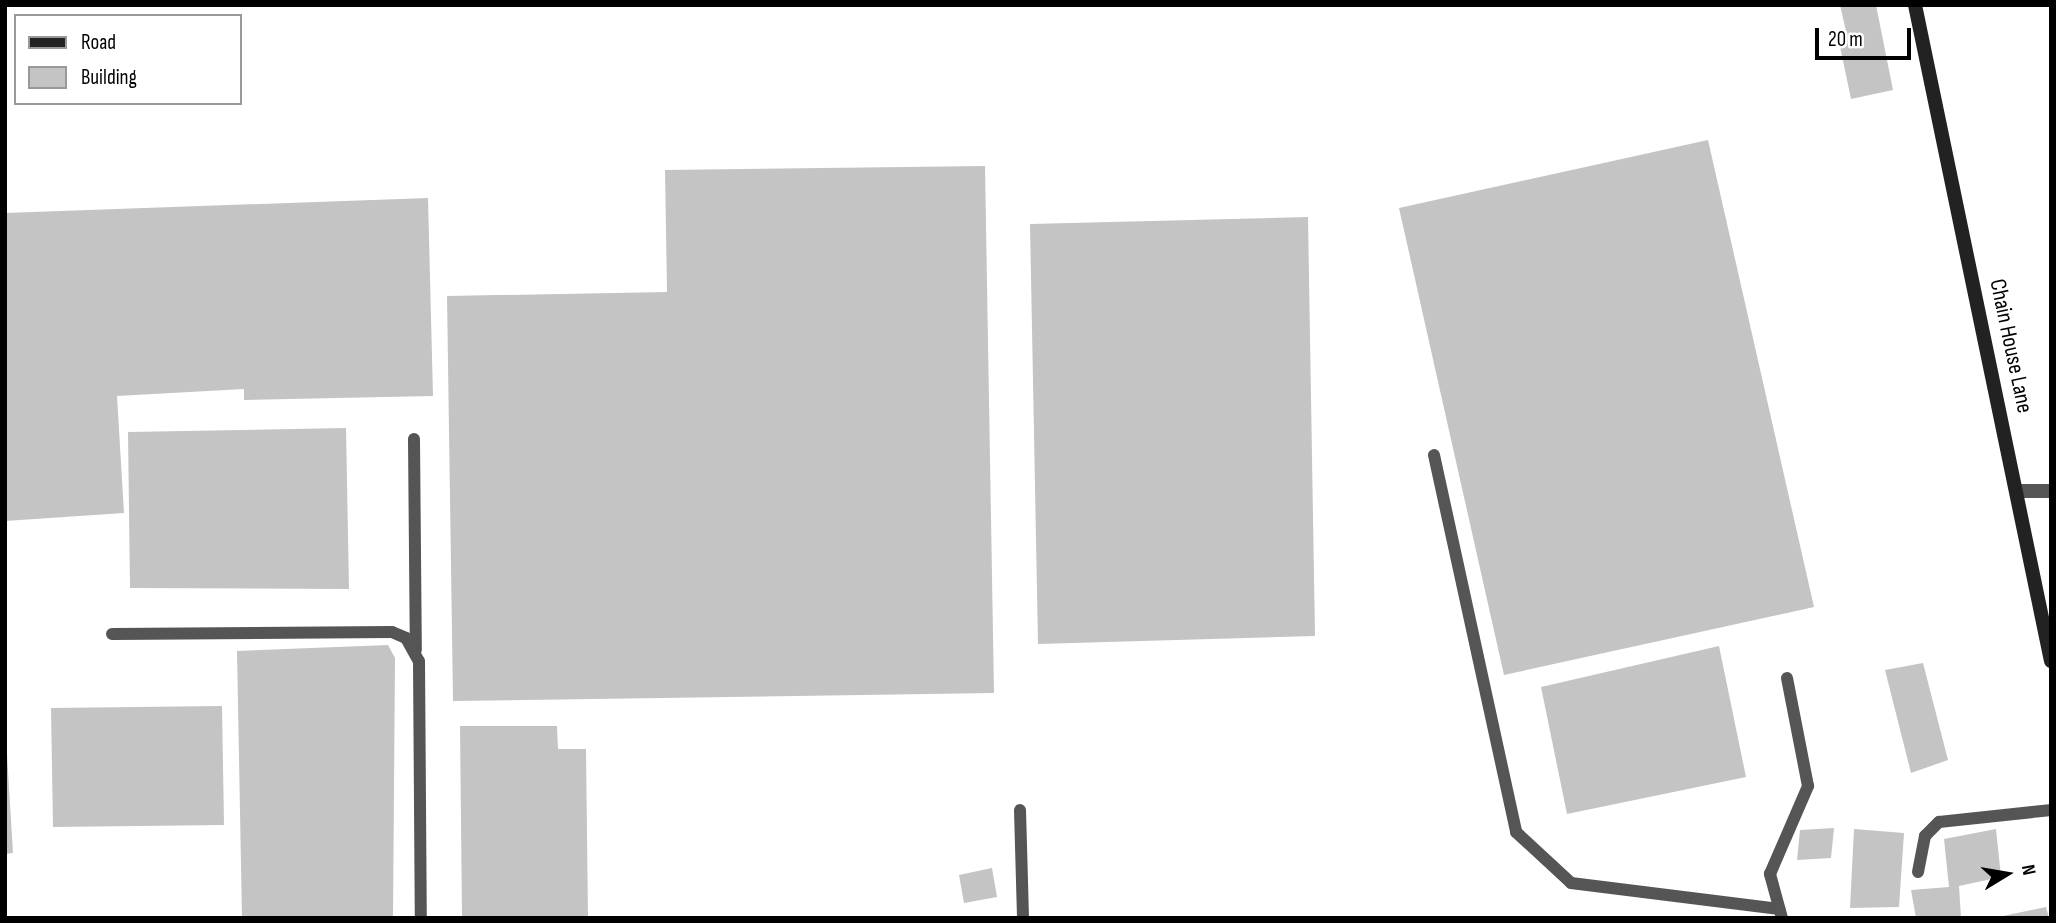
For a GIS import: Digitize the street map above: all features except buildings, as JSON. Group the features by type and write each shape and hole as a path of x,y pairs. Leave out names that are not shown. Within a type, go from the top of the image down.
{"street":[{"name":"Chain House Lane","path":"1915,5 2018,491 2051,662"},
{"path":"2018,491 2051,491"}],"lane":[{"path":"414,439 421,918"},
{"path":"1434,455 1516,832 1571,883 1781,913 1770,874 1808,786 1787,678"},
{"path":"112,634 393,632 416,650"},
{"path":"1020,810 1023,918"},
{"path":"1918,872 1924,836 1939,822 2051,810"}]}
